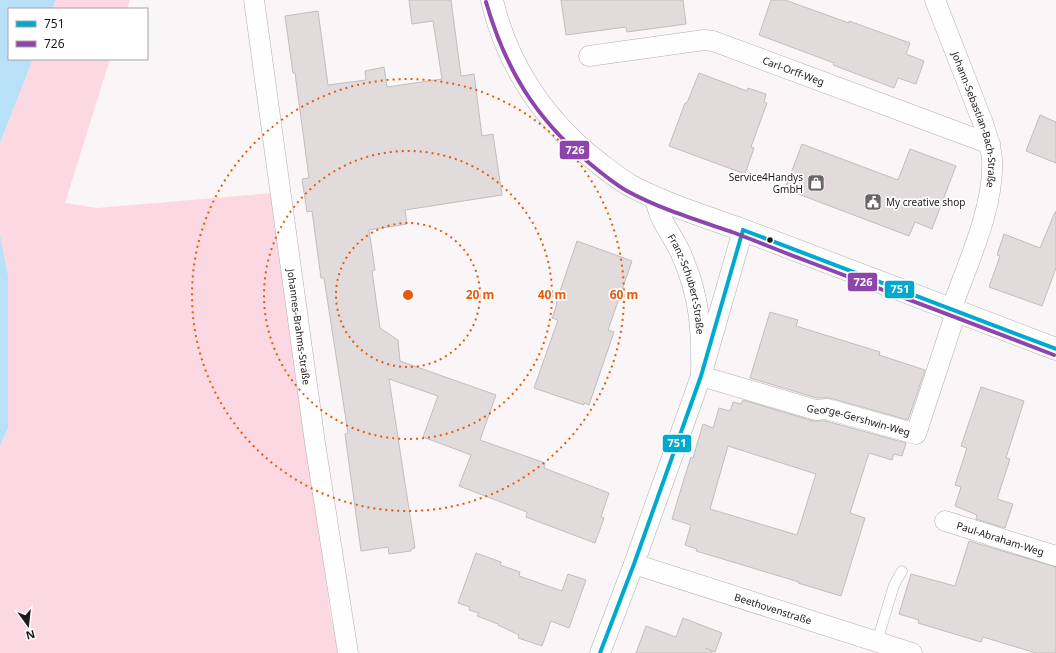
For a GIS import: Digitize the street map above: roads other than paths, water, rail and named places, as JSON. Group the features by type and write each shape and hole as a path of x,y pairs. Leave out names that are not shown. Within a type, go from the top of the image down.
{"street":[{"name":"Johannes-Brahms-Straße","path":"254,0 315,444 348,653"},
{"path":"492,0 500,28 514,63 525,83 550,118 573,142 600,164 632,186 654,198 695,214 743,230 1056,349"},
{"name":"Johann-Sebastian-Bach-Straße","path":"935,0 983,123 990,144 992,160 990,190 985,212 954,311"},
{"name":"Carl-Orff-Weg","path":"589,56 704,40 714,41 990,144"},
{"name":"Franz-Schubert-Straße","path":"654,198 660,215 682,255 692,282 700,316 702,340 701,376"},
{"name":"Franz-Schubert-Straße","path":"600,653 634,564 701,376 743,230"},
{"name":"George-Gershwin-Weg","path":"701,376 816,410 827,409 916,434 954,311"},
{"name":"Paul-Abraham-Weg","path":"944,521 1056,556"},
{"name":"Beethovenstraße","path":"634,564 912,653"}],"lane":[{"path":"877,642 894,585 902,571"}],"water":[{"path":"0,0 56,0 52,8 8,8 8,60 33,60 0,143"},
{"path":"0,234 8,275 8,428 0,446"}],"place":[{"name":"Service4Handys GmbH","path":"816,183"},
{"name":"My creative shop","path":"873,202"}]}
